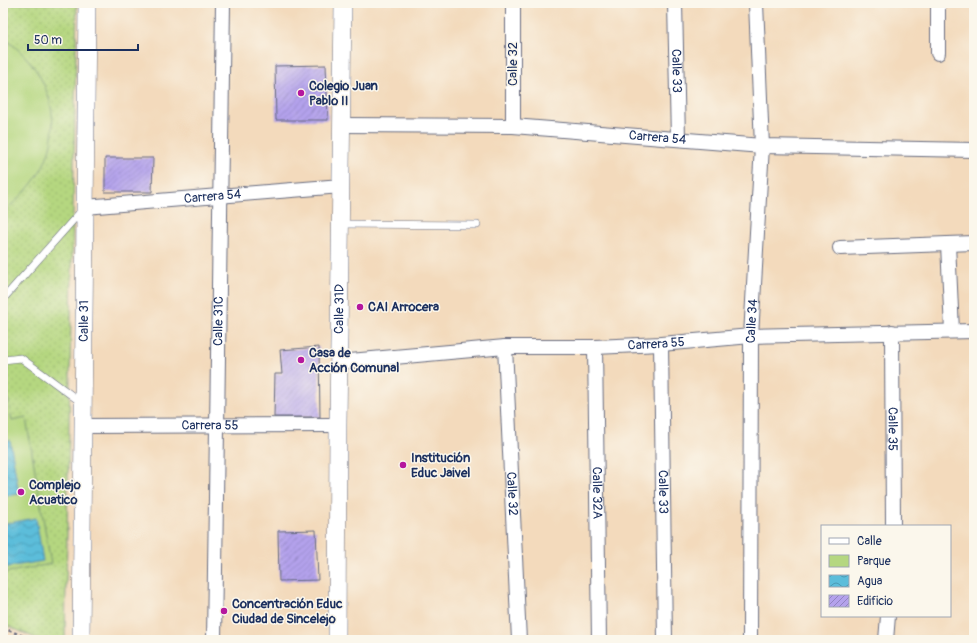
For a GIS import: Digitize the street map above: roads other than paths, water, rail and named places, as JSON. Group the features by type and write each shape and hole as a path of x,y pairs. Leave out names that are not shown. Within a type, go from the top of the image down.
{"street":[{"name":"Calle 31","path":"81,640 87,3"},
{"name":"Calle 31C","path":"214,640 223,3"},
{"name":"Calle 31D","path":"337,640 338,362 343,3"},
{"name":"Calle 32","path":"513,3 513,126"},
{"name":"Calle 33","path":"675,3 678,139"},
{"name":"Calle 34","path":"750,640 751,336 762,146 756,3"},
{"path":"938,3 938,53"},
{"name":"Carrera 54","path":"341,125 513,126 762,146 974,150"},
{"name":"Carrera 54","path":"85,207 341,186"},
{"path":"840,248 974,243"},
{"path":"948,244 952,331"},
{"name":"Carrera 55","path":"338,362 505,347 595,347 661,344 751,336 974,331"},
{"name":"Calle 35","path":"892,332 893,525"},
{"name":"Calle 33","path":"661,344 665,640"},
{"name":"Calle 32","path":"505,347 519,640"},
{"name":"Calle 32A","path":"595,347 599,640"},
{"name":"Carrera 55","path":"83,426 338,425"},
{"path":"886,640 888,617"}],"lane":[{"path":"3,299 85,207"},
{"path":"340,224 477,225"},
{"path":"3,360 21,358 83,404"}],"water":[{"path":"10,440 19,494 3,496 3,442"},
{"path":"36,518 43,561 3,568 3,524"}],"place":[{"name":"Colegio Juan Pablo II","path":"301,93"},
{"name":"CAI Arrocera","path":"360,307"},
{"name":"Casa de Acción Comunal","path":"301,360"},
{"name":"Institución Educ Jaivel","path":"403,465"},
{"name":"Complejo Acuatico","path":"21,492"},
{"name":"Concentración Educ Ciudad de Sincelejo","path":"224,611"}]}
